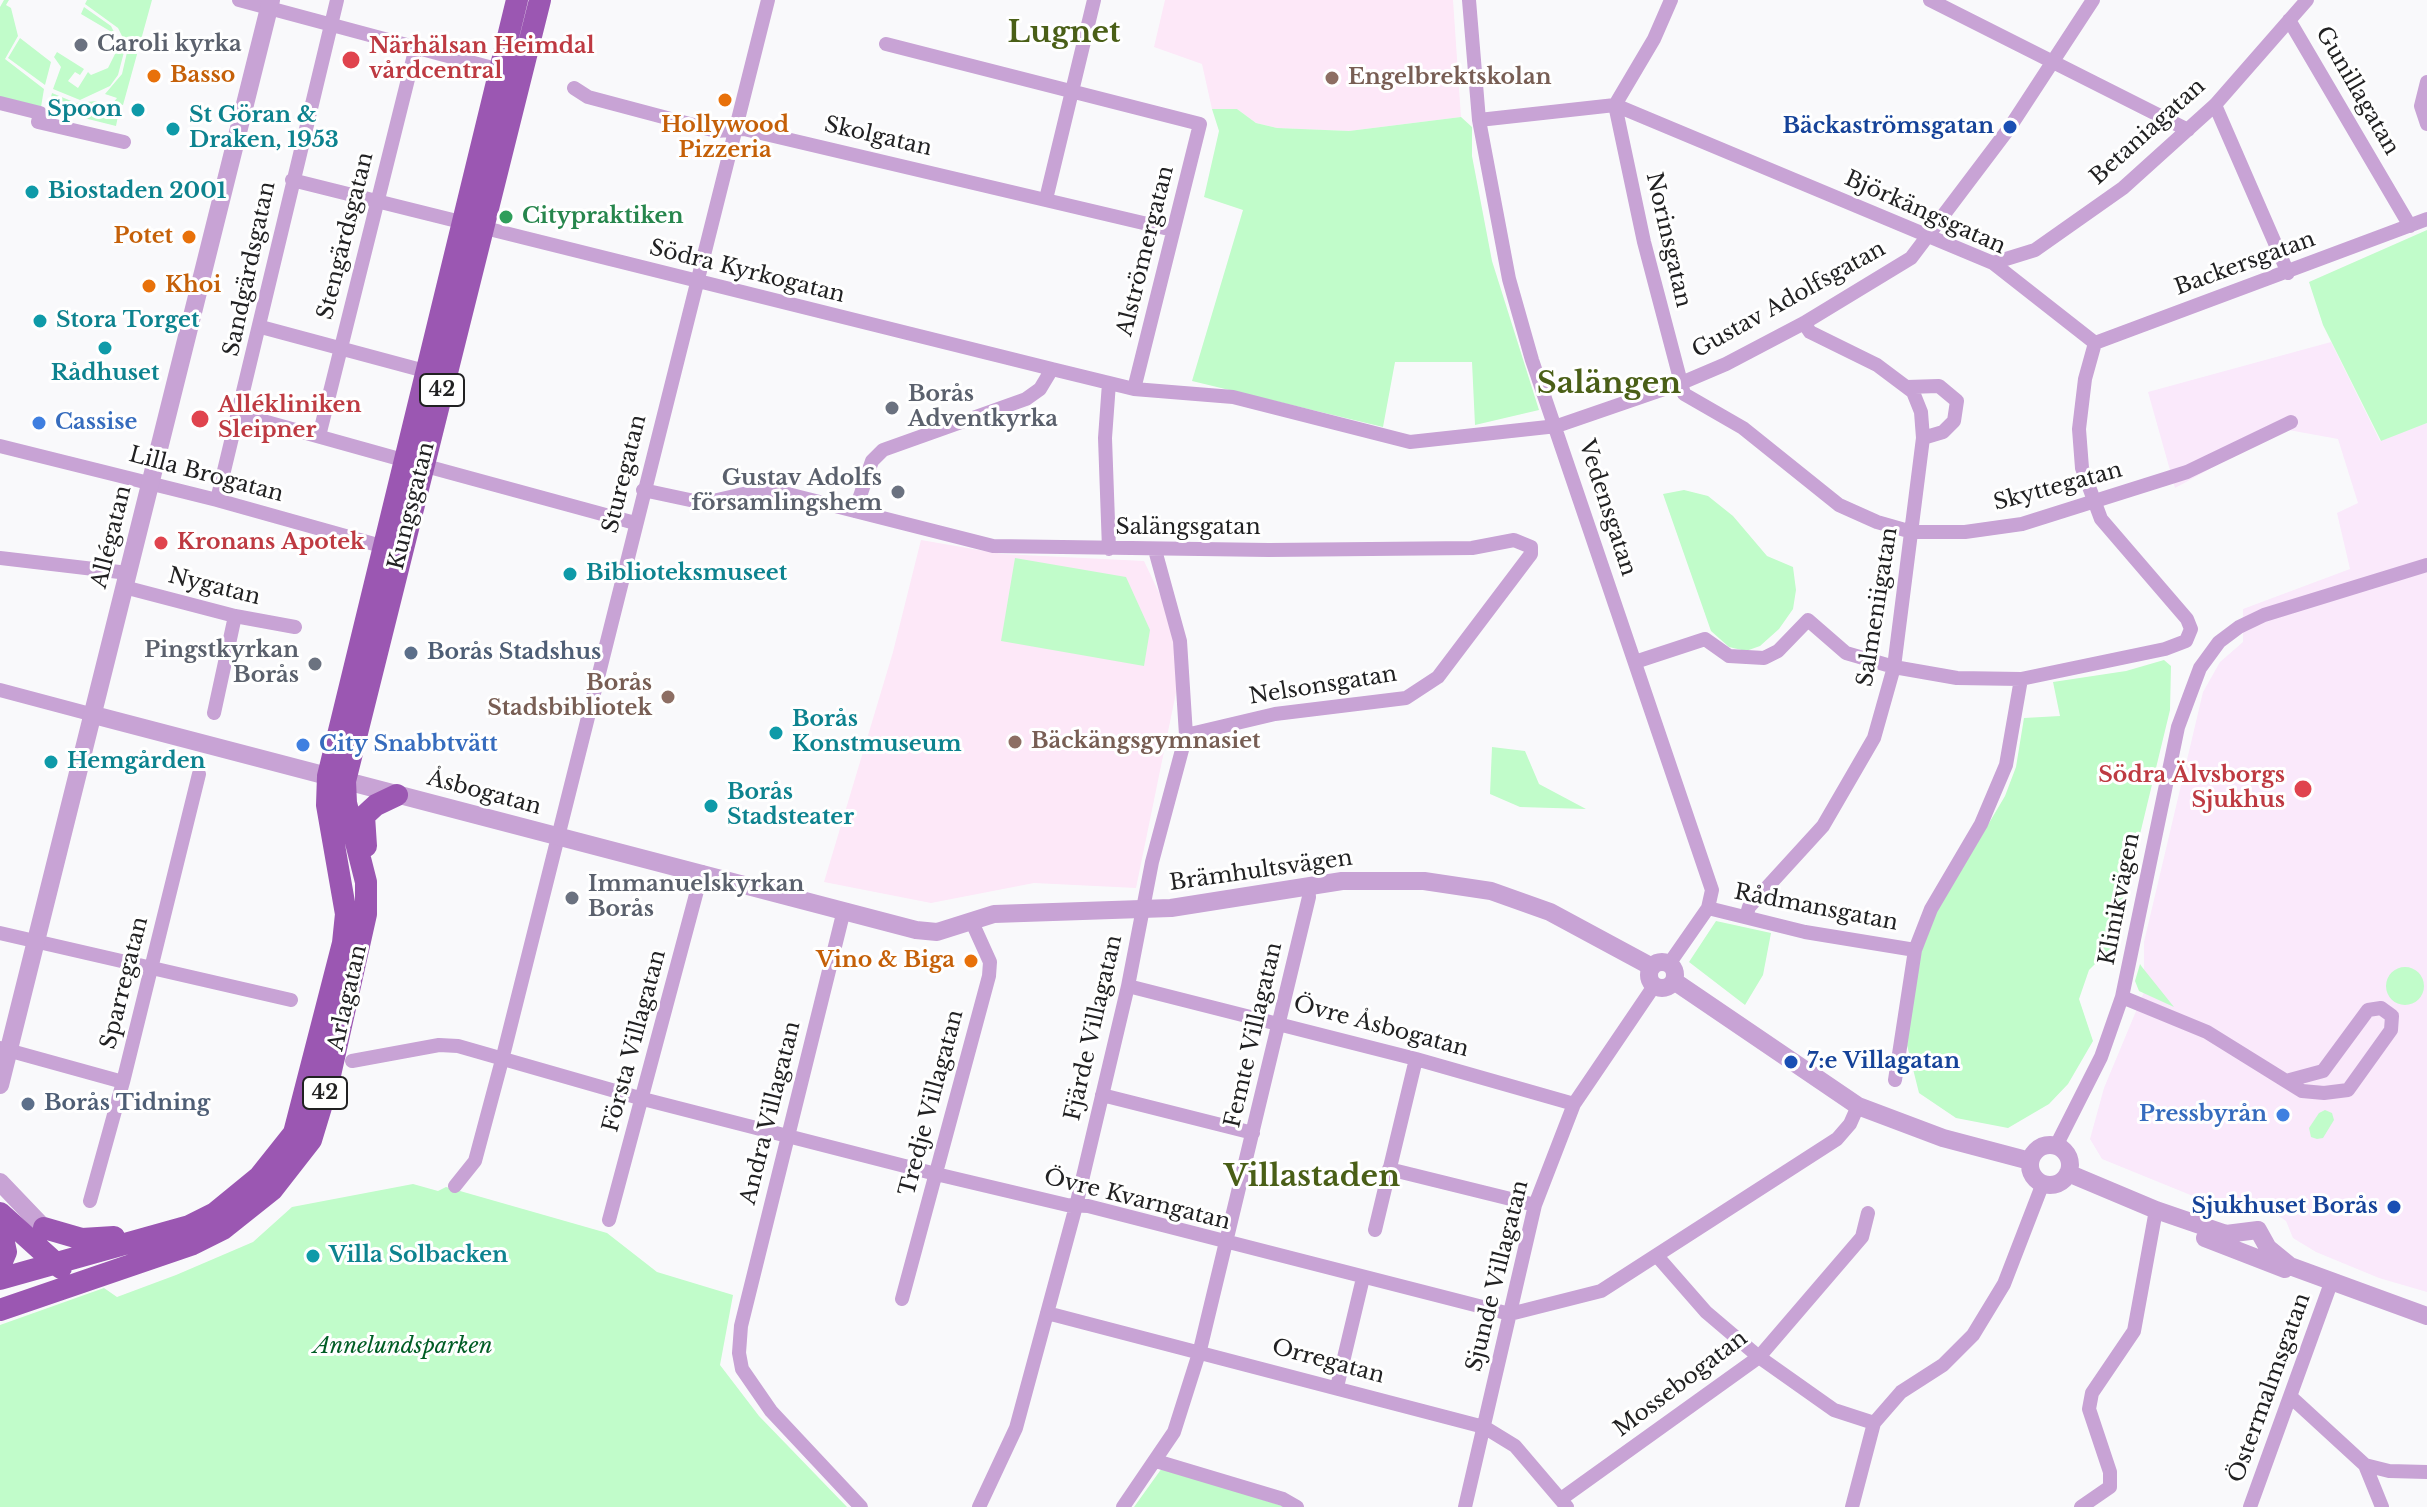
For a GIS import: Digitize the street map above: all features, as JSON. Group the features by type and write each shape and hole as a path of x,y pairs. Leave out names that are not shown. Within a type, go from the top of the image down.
{"main road":[{"name":"Kungsgatan","path":"336,778 472,228 500,70 517,0"},
{"name":"Kungsgatan","path":"413,462 425,371 472,228 540,0"},
{"name":"Arlagatan","path":"0,1310 193,1244 223,1229 272,1190 311,1140 358,958 366,914 364,874 346,803 336,778"},
{"name":"Arlagatan","path":"0,1279 189,1226 234,1199 259,1177 294,1133 343,943 346,914 327,805 336,778"},
{"path":"364,874 368,858 364,816 376,805 397,795"},
{"path":"0,1213 54,1264 88,1279"},
{"path":"0,1224 6,1252 0,1266"},
{"path":"44,1228 82,1239 166,1233"},
{"path":"0,1302 38,1286 49,1276 55,1252 44,1228"}],"street":[{"path":"239,0 270,4 500,70"},
{"name":"Sandgärdsgatan","path":"217,500 261,327 292,180 337,0"},
{"name":"Sturegatan","path":"455,1186 475,1161 502,1060 768,0"},
{"path":"1046,199 1094,0"},
{"name":"Vedensgatan","path":"1469,0 1479,120 1509,279 1532,360 1709,876 1712,890 1708,908"},
{"path":"1479,120 1615,105 1654,39 1671,0"},
{"path":"1930,0 2188,130"},
{"name":"Gustav Adolfsgatan","path":"1052,369 1134,389 1233,397 1410,442 1557,426 1679,384 1726,364 1804,323 1911,258 2055,61 2093,0"},
{"name":"Betaniagatan","path":"1993,263 2035,250 2123,188 2215,105 2307,0"},
{"name":"Allégatan","path":"0,1085 6,1049 37,942 270,4"},
{"name":"Gunillagatan","path":"2289,20 2410,226"},
{"path":"886,44 1072,91"},
{"name":"Stengärdsgatan","path":"319,436 416,47"},
{"path":"2427,82 2421,106 2427,124"},
{"name":"Skolgatan","path":"574,88 588,97 716,131 735,129 1173,230"},
{"name":"Alströmergatan","path":"1072,91 1200,124 1134,389"},
{"path":"0,103 40,113 38,122 124,142"},
{"name":"Björkängsgatan","path":"1615,105 1993,263 2095,343"},
{"name":"Norinsgatan","path":"1615,105 1679,384"},
{"path":"2215,105 2288,273"},
{"name":"Södra Kyrkogatan","path":"292,180 472,228 1052,369"},
{"name":"Backersgatan","path":"2095,343 2147,321 2288,273 2427,219"},
{"path":"1804,323 1810,332 1867,359 1907,387 1939,386 1957,401 1954,421 1943,432 1923,438"},
{"path":"261,327 425,371"},
{"path":"1635,662 1705,639 1729,656 1764,658 1778,651 1808,620 1846,653 1894,667 1957,678 2021,679 2165,649 2186,641 2191,629 2187,619 2101,519 2082,468 2079,429 2085,379 2095,343"},
{"path":"643,490 704,503 752,492 776,491 855,511 872,461 883,450 1026,399 1040,389 1052,369"},
{"path":"1109,383 1105,438 1109,549"},
{"name":"Skyttegatan","path":"1679,384 1684,394 1743,428 1839,505 1877,522 1912,532 1965,532 2022,524 2187,472 2291,422"},
{"name":"Salmeniigatan","path":"1746,917 1749,907 1815,836 1839,803 1874,738 1894,667 1923,438 1921,412 1907,387"},
{"path":"238,414 635,523"},
{"name":"Lilla Brogatan","path":"0,446 217,500 391,548"},
{"name":"Salängsgatan","path":"855,511 993,546 1155,550 1472,548 1514,540 1524,544"},
{"name":"Nelsonsgatan","path":"1186,735 1275,714 1406,698 1438,677 1531,554 1531,547 1524,544"},
{"name":"Fjärde Villagatan","path":"979,1507 1016,1428 1076,1206 1186,735 1180,641 1155,550"},
{"name":"Nygatan","path":"0,558 126,580 235,616 295,627"},
{"name":"Klinikvägen","path":"2056,1146 2101,1057 2122,997 2178,727 2191,683 2208,656 2239,627 2264,615 2427,565"},
{"path":"214,713 235,616"},
{"path":"1895,1080 1915,950 1931,909 1981,824 2006,765 2021,679"},
{"name":"Åsbogatan","path":"0,690 916,930 937,932 963,923"},
{"name":"Sparregatan","path":"90,1201 123,1082 199,774"},
{"name":"Första Villagatan","path":"609,1220 702,872"},
{"name":"Brämhultsvägen","path":"963,923 994,914 1171,908 1308,885 1424,881 1491,891 1550,912 1662,974 1858,1106 1943,1138 2030,1161"},
{"name":"Femte Villagatan","path":"1123,1507 1174,1432 1200,1350 1309,897 1308,885"},
{"path":"1662,974 1708,908"},
{"name":"Rådmansgatan","path":"1708,908 1915,950"},
{"name":"Andra Villagatan","path":"844,910 741,1326 739,1353 742,1369 752,1385 797,1441 861,1507"},
{"name":"Tredje Villagatan","path":"902,1299 989,976 990,962 963,923"},
{"path":"0,933 291,1000"},
{"name":"Sjunde Villagatan","path":"1465,1507 1535,1205 1574,1104 1662,974"},
{"name":"Övre Åsbogatan","path":"1128,986 1416,1059 1574,1104"},
{"path":"2122,997 2207,1032 2302,1091 2348,1090 2391,1030 2392,1016 2381,1008 2368,1010 2323,1071 2286,1081"},
{"name":"Övre Kvarngatan","path":"352,1061 439,1045 458,1046 643,1099 936,1174 1510,1314 1585,1297 1657,1256 1837,1139 1850,1124 1858,1106"},
{"path":"6,1049 123,1082"},
{"path":"1375,1230 1416,1059"},
{"path":"2323,1071 2339,1092"},
{"path":"1102,1095 1253,1133"},
{"path":"2042,1146 2056,1146 2069,1158 2068,1173 2058,1183 2043,1183 2034,1176 2030,1161 2042,1146"},
{"path":"1389,1169 1535,1205"},
{"path":"2068,1173 2226,1234 2258,1230 2276,1255 2311,1275 2427,1316"},
{"path":"0,1182 44,1228"},
{"path":"1852,1507 1874,1423 1901,1392 1943,1365 1973,1335 2004,1284 2043,1183"},
{"path":"2160,1211 2173,1225 2299,1275 2311,1275"},
{"path":"2081,1507 2110,1487 2110,1472 2089,1409 2092,1393 2134,1331 2160,1211"},
{"name":"Mossebogatan","path":"1564,1503 1759,1357 1862,1237 1868,1213"},
{"path":"1657,1256 1706,1312 1759,1357 1834,1410 1874,1423"},
{"path":"1337,1387 1363,1278"},
{"name":"Östermalmsgatan","path":"2250,1507 2292,1398 2331,1283"},
{"name":"Orregatan","path":"1047,1313 1200,1350 1484,1427 1515,1446 1564,1503"},
{"path":"2292,1398 2365,1465 2382,1507"},
{"path":"1156,1461 1283,1499 1297,1507"},
{"path":"2365,1465 2389,1471 2427,1472"}],"shaded area":[{"name":"Engelbrektskolan","path":"1165,0 1453,0 1461,117 1349,131 1277,128 1256,123 1237,109 1212,109 1202,64 1154,47"},
{"name":"Södra Älvsborgs Sjukhus","path":"2331,342 2380,441 2427,423 2427,1292 2379,1278 2316,1252 2293,1238 2286,1221 2254,1199 2227,1207 2215,1205 2102,1159 2090,1139 2104,1088 2144,992 2144,942 2203,692 2220,662 2243,642 2243,609 2350,569 2337,513 2358,503 2338,439 2283,429 2175,488 2148,392"},
{"name":"Bäckängsgymnasiet","path":"921,540 1002,554 1144,561 1170,616 1179,678 1136,888 1034,883 931,903 824,882 893,652"}],"green space":[{"path":"4,0 9,0 6,5 11,8 18,36 5,59 44,89 41,107 0,97 0,7"},
{"path":"87,0 152,0 123,105 113,103 117,98 105,94 122,74 128,48 118,28 85,4"},
{"path":"84,7 111,26 115,34 81,14"},
{"path":"115,34 124,52 118,75 110,86 80,100 53,89 61,67 54,57 57,52 84,69 80,75 75,72 68,81 78,88 88,72 91,75 108,68 116,52"},
{"path":"20,38 51,62 45,85 8,58"},
{"path":"52,93 76,103 97,101 95,111 109,115 113,110 119,111 116,126 48,109"},
{"path":"1212,109 1237,109 1256,123 1277,128 1349,131 1461,117 1472,127 1472,156 1492,261 1539,410 1475,425 1472,362 1395,362 1383,427 1192,381 1243,210 1204,197 1219,131"},
{"path":"2427,230 2427,423 2381,441 2323,325 2309,282"},
{"path":"1684,490 1708,496 1733,516 1767,556 1793,567 1796,590 1793,609 1779,629 1760,646 1746,651 1729,647 1711,631 1663,494"},
{"path":"1015,558 1126,577 1150,630 1144,666 1001,641"},
{"path":"2164,660 2171,666 2170,710 2113,946 2089,970 2079,999 2093,1041 2068,1084 2049,1104 2008,1128 1956,1118 1919,1093 1907,1045 1918,960 1937,911 2005,796 2016,767 2024,718 2060,716 2053,682 2126,671"},
{"path":"1492,747 1525,751 1539,784 1586,809 1520,807 1490,794"},
{"path":"1716,921 1771,933 1763,975 1745,1005 1689,962"},
{"path":"2140,964 2174,1007 2139,991 2135,981"},
{"path":"2405,967 2418,973 2424,986 2418,999 2405,1005 2392,999 2386,986 2392,973"},
{"path":"2325,1110 2332,1113 2334,1120 2323,1138 2311,1137 2309,1128 2319,1113"},
{"name":"Annelundsparken","path":"413,1184 438,1191 446,1187 607,1233 657,1272 733,1295 720,1365 759,1416 847,1507 0,1507 0,1325 104,1288 117,1297 176,1275 253,1242 292,1207"},
{"path":"1162,1468 1286,1507 1134,1507"}],"place":[{"name":"Caroli kyrka","path":"81,45"},
{"name":"Närhälsan Heimdal vårdcentral","path":"351,60"},
{"name":"Basso","path":"154,76"},
{"name":"Engelbrektskolan","path":"1332,78"},
{"name":"Hollywood Pizzeria","path":"725,100"},
{"name":"Spoon","path":"138,110"},
{"name":"Bäckaströmsgatan","path":"2010,127"},
{"name":"St Göran & Draken, 1953","path":"173,129"},
{"name":"Biostaden 2001","path":"32,192"},
{"name":"Citypraktiken","path":"506,217"},
{"name":"Potet","path":"189,237"},
{"name":"Khoi","path":"149,286"},
{"name":"Stora Torget","path":"40,321"},
{"name":"Rådhuset","path":"105,348"},
{"name":"Borås Adventkyrka","path":"892,408"},
{"name":"Allékliniken Sleipner","path":"200,419"},
{"name":"Cassise","path":"39,423"},
{"name":"Gustav Adolfs församlingshem","path":"898,492"},
{"name":"Kronans Apotek","path":"161,543"},
{"name":"Biblioteksmuseet","path":"570,574"},
{"name":"Borås Stadshus","path":"411,653"},
{"name":"Pingstkyrkan Borås","path":"315,664"},
{"name":"Borås Stadsbibliotek","path":"668,697"},
{"name":"Borås Konstmuseum","path":"776,733"},
{"name":"Bäckängsgymnasiet","path":"1015,742"},
{"name":"City Snabbtvätt","path":"303,745"},
{"name":"Hemgården","path":"51,762"},
{"name":"Södra Älvsborgs Sjukhus","path":"2303,789"},
{"name":"Borås Stadsteater","path":"711,806"},
{"name":"Immanuelskyrkan Borås","path":"572,898"},
{"name":"Vino & Biga","path":"971,961"},
{"name":"7:e Villagatan","path":"1791,1062"},
{"name":"Borås Tidning","path":"28,1104"},
{"name":"Pressbyrån","path":"2283,1115"},
{"name":"Sjukhuset Borås","path":"2394,1207"},
{"name":"Villa Solbacken","path":"313,1256"}],"district":[{"name":"Lugnet","path":"1064,34"},
{"name":"Salängen","path":"1609,385"},
{"name":"Villastaden","path":"1312,1178"}]}
